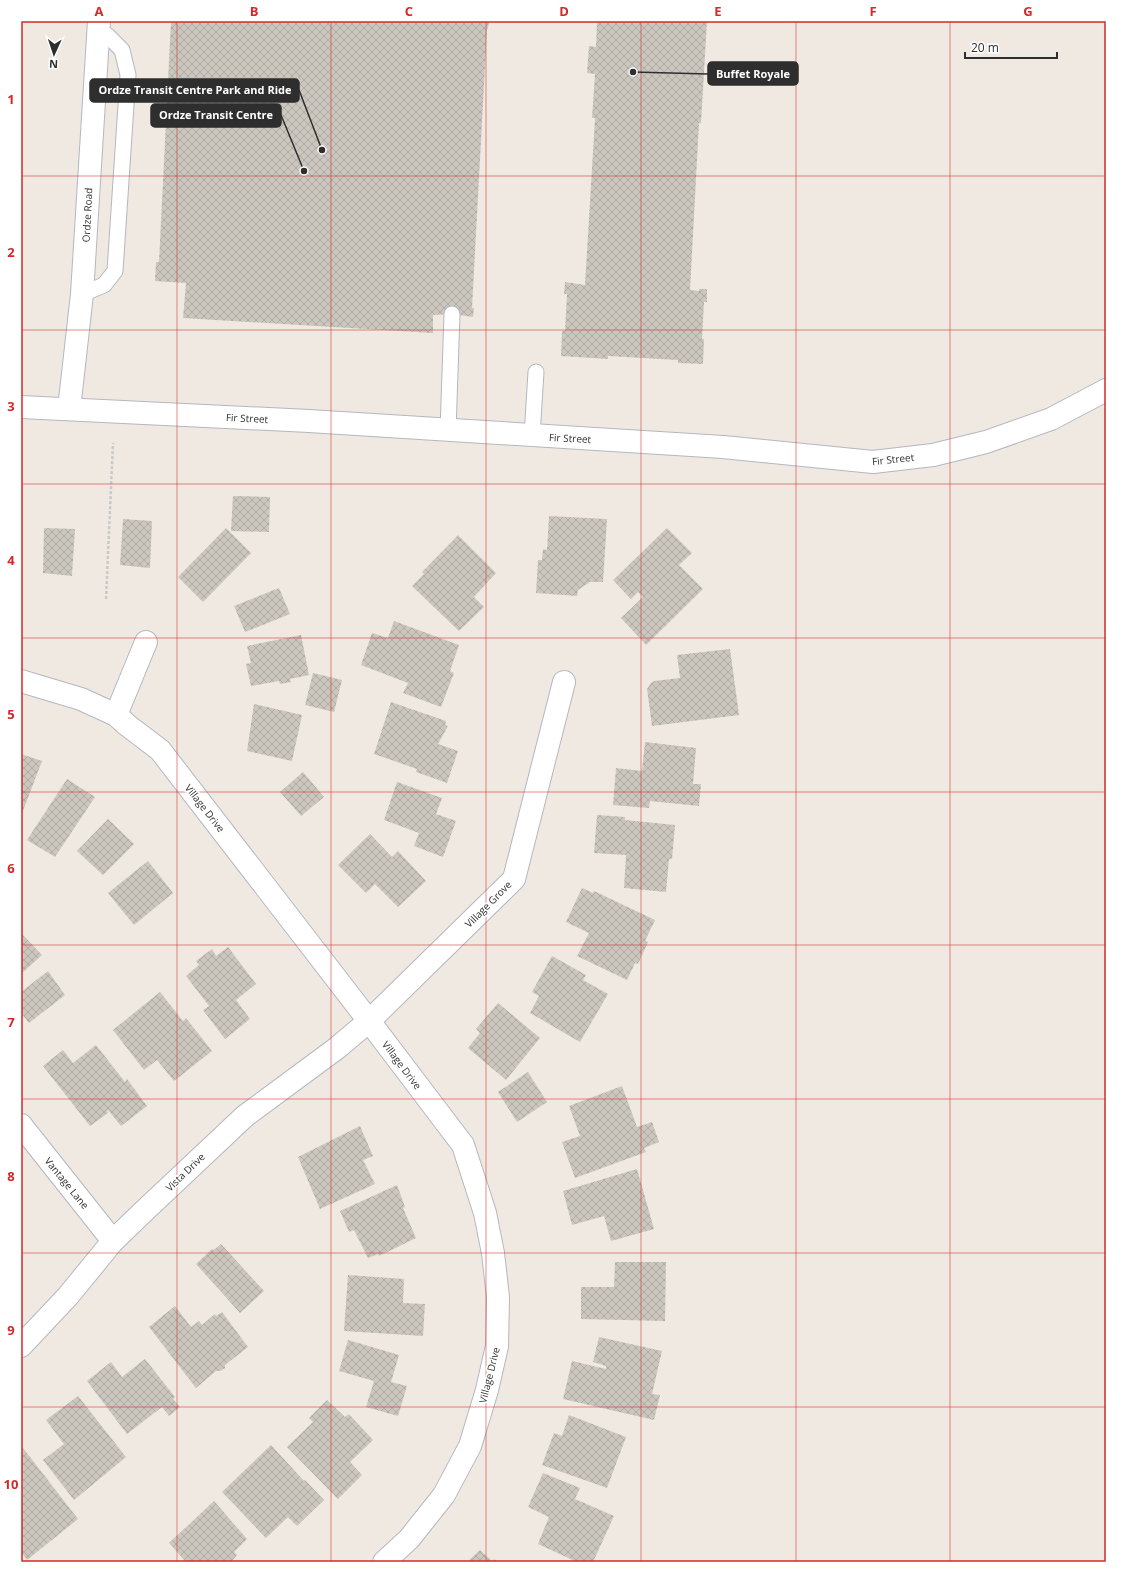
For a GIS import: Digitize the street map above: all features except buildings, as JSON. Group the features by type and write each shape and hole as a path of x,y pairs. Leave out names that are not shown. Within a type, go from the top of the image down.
{"street":[{"name":"Ordze Road","path":"69,409 82,294 99,25"},
{"name":"Fir Street","path":"21,407 309,421 448,431 723,447 873,462 933,455 986,442 1051,419 1106,390"},
{"path":"116,715 146,642"},
{"name":"Village Drive","path":"21,681 81,699 116,715 160,750 463,1145 485,1213 493,1253 498,1296 497,1346 470,1446 444,1495 409,1539 384,1562"},
{"name":"Village Grove","path":"369,1021 514,879 564,682"},
{"name":"Vista Drive","path":"21,1346 68,1296 113,1240 245,1116 337,1048 369,1021"},
{"name":"Vantage Lane","path":"21,1125 113,1240"}],"lane":[{"path":"82,294 104,285 116,271 128,76 122,50 99,25"},
{"path":"448,431 452,314"},
{"path":"532,436 536,372"}],"path":[{"path":"106,600 113,443"}],"place":[{"name":"Buffet Royale","path":"633,72"},
{"name":"Ordze Transit Centre Park and Ride","path":"322,150"},
{"name":"Ordze Transit Centre","path":"304,171"}]}
